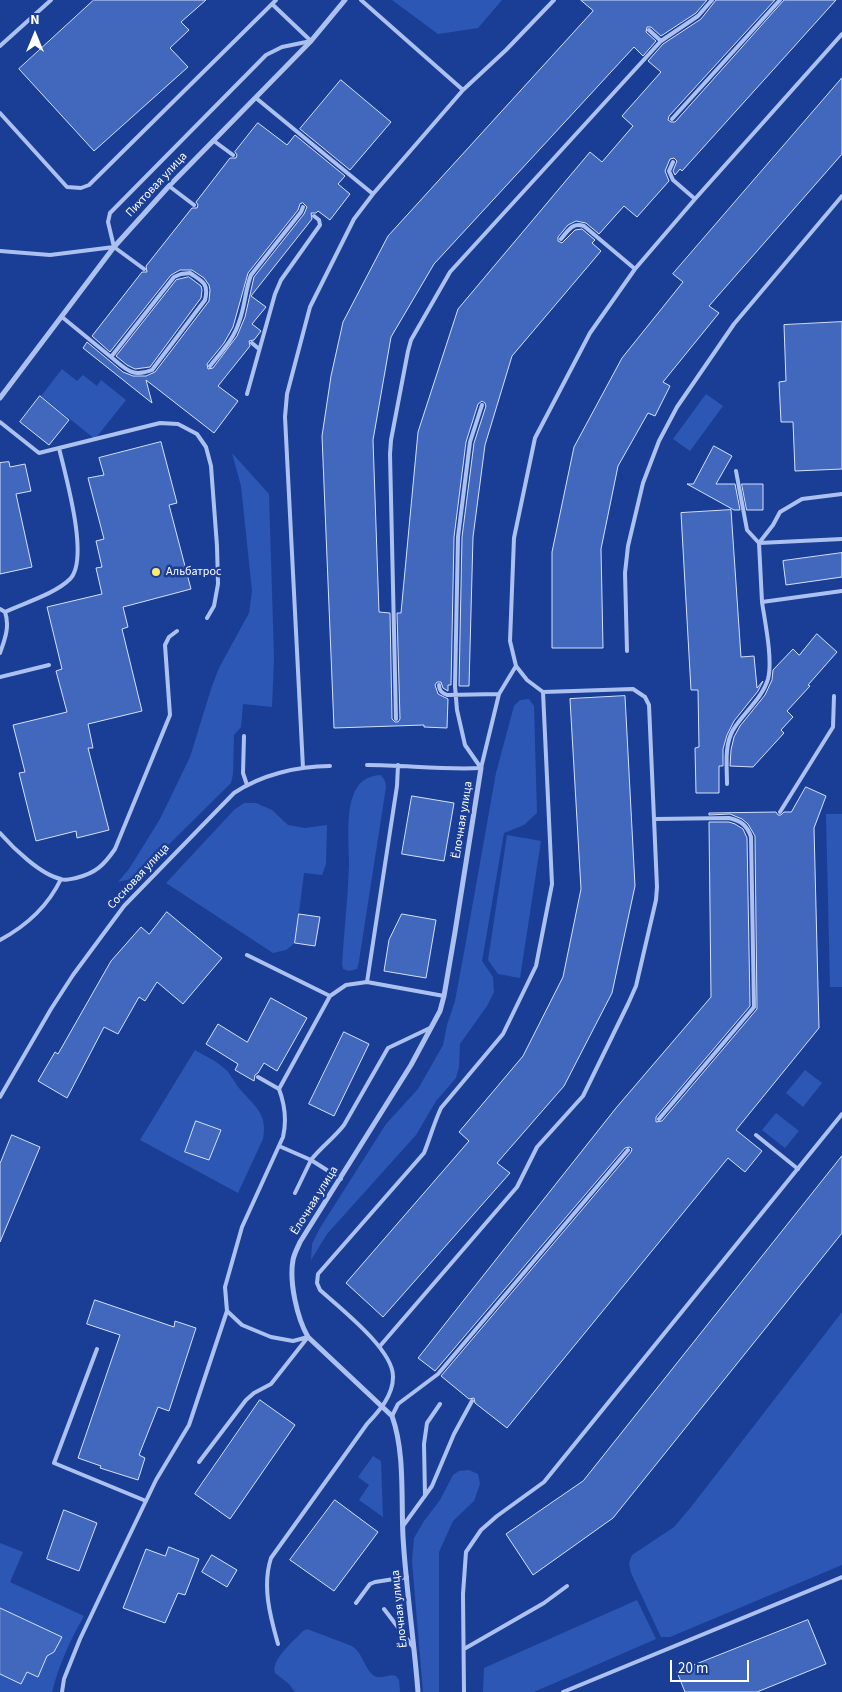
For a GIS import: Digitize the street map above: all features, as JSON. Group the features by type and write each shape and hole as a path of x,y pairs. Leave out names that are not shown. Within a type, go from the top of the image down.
{"street":[{"name":"Пихтовая улица","path":"0,398 114,247 169,186 312,41 345,0"},
{"name":"Ёлочная улица","path":"418,1692 396,1427 392,1416 308,1337 296,1307 293,1260 300,1242 411,1065 440,1011 481,768"}],"lane":[{"path":"0,46 51,0"},
{"path":"0,113 67,187 81,188 89,185 276,0"},
{"path":"361,0 463,90"},
{"path":"303,768 285,417 287,394 310,307 354,220 373,194 463,90 506,50 554,0"},
{"path":"396,719 390,454 394,421 411,340 450,272 661,41 698,16 712,0"},
{"path":"672,120 780,0"},
{"path":"272,4 312,41"},
{"path":"649,30 661,41"},
{"path":"380,1346 517,1187 537,1147 583,1096 636,986 656,894 650,705 645,697 633,689 543,692 527,680 516,666 510,641 514,538 535,438 590,334 635,269 695,198 842,34"},
{"path":"144,269 114,247 108,222 110,213 266,55 282,46 312,41"},
{"path":"256,98 373,194"},
{"path":"214,141 233,155"},
{"path":"673,162 669,171 673,180 695,198"},
{"path":"169,186 194,205"},
{"path":"627,652 625,573 628,546 643,483 659,441 677,407 734,324 842,196"},
{"path":"210,366 233,336 240,322 247,285 251,275 303,207"},
{"path":"247,394 275,294 281,280 320,225 320,220 314,216"},
{"path":"560,239 572,226 578,224 584,226 635,269"},
{"path":"0,252 50,255 114,247"},
{"path":"62,317 111,357 132,373 144,373 152,370 205,300 207,291 205,284 190,273 174,277 111,357"},
{"path":"252,343 259,349"},
{"path":"481,768 466,745 458,719 456,696 458,537 470,442 482,405"},
{"path":"0,422 39,453 160,424 178,424 197,434 206,448 211,466 217,546 218,584 214,606 207,618"},
{"path":"0,653 6,635 8,620 2,611 50,592 71,578 77,560 77,530 59,448"},
{"path":"727,784 727,747 732,731 763,690 768,679 770,667 762,602 759,543 747,530 736,471"},
{"path":"759,543 780,512 802,499 842,494"},
{"path":"759,543 842,539"},
{"path":"762,602 842,591"},
{"path":"0,833 20,853 40,868 61,880 87,875 98,869 115,849 170,715 165,645 169,638 177,631"},
{"path":"0,677 49,665"},
{"path":"481,768 499,694 516,666"},
{"path":"439,685 439,690 442,693 456,696 499,694"},
{"path":"278,1644 268,1599 267,1581 271,1558 368,1424 382,1408 393,1379 393,1370 380,1346 320,1290 317,1283 318,1274 424,1153 434,1122 441,1108 503,1034 536,966 552,884 543,692"},
{"path":"780,812 833,727 834,696"},
{"path":"244,736 243,773 247,785"},
{"path":"367,766 398,765 459,769 481,768"},
{"path":"367,982 397,786 398,765"},
{"name":"Сосновая улица","path":"0,1097 69,982 124,906 234,793 247,785 275,775 303,768 330,766"},
{"path":"655,819 729,818 739,820 749,831 751,837 754,997 754,1006 659,1119"},
{"path":"0,940 18,930 41,908 55,891 61,880"},
{"path":"247,956 330,996"},
{"path":"279,1089 330,996 346,985 367,982 444,996"},
{"path":"295,1193 311,1160 317,1152 337,1135 344,1125 388,1048 432,1028"},
{"path":"62,1692 64,1679 80,1639 156,1480 189,1425 227,1311 225,1287 242,1227 279,1146 285,1127 284,1102 279,1089 258,1077"},
{"path":"464,1692 463,1594 466,1552 476,1536 498,1516 544,1482 842,1114"},
{"path":"756,1135 798,1169"},
{"path":"279,1146 311,1160 341,1179"},
{"path":"392,1416 398,1404 438,1374 628,1150"},
{"path":"227,1311 242,1325 271,1337 293,1341 308,1337"},
{"path":"200,1462 246,1400 254,1393 271,1384 308,1337"},
{"path":"97,1349 54,1463 146,1501"},
{"path":"403,1526 432,1486 454,1434 472,1400"},
{"path":"425,1496 424,1444 427,1423 440,1404"},
{"path":"563,1692 842,1576"},
{"path":"356,1603 370,1584 407,1577"},
{"path":"464,1649 544,1603 567,1586"},
{"path":"384,1609 414,1650"}],"shaded area":[{"path":"392,0 502,0 478,28 438,34"},
{"path":"62,369 77,381 83,375 97,386 101,380 126,400 95,439 41,396"},
{"path":"706,394 723,406 690,451 673,439"},
{"path":"232,453 269,494 274,658 272,707 243,704 241,727 234,735 231,783 135,878 118,882 129,869 160,819 190,757 219,668 249,613 252,591 241,486"},
{"path":"529,699 534,706 537,813 524,825 504,833 482,961 493,977 494,992 487,1006 460,1044 459,1067 456,1078 436,1101 416,1135 327,1234 311,1260 312,1244 320,1228 386,1124 418,1089 443,1045 455,1001 496,773 514,706 520,700"},
{"path":"381,775 386,787 359,961 357,969 349,971 343,969 342,964 349,865 349,812 353,796 360,783 367,778"},
{"path":"244,803 256,803 272,810 288,825 305,828 327,825 326,864 322,875 304,873 295,943 286,950 273,953 166,883 234,810"},
{"path":"826,814 842,814 842,987 830,987"},
{"path":"507,835 541,841 520,978 498,974 488,960"},
{"path":"195,1050 222,1066 262,1116 263,1139 238,1193 140,1140"},
{"path":"805,1070 822,1083 803,1107 786,1093"},
{"path":"776,1113 799,1131 785,1148 762,1130"},
{"path":"842,1312 842,1565 670,1637 661,1637 631,1573 629,1563 632,1555 674,1527"},
{"path":"373,1456 381,1461 383,1517 359,1500 369,1485 358,1477"},
{"path":"469,1470 478,1474 480,1484 474,1501 453,1521 439,1552 439,1692 423,1692 412,1561 414,1538 440,1500 453,1475 459,1471"},
{"path":"0,1543 23,1552 10,1582 84,1616 65,1653 52,1692 0,1692"},
{"path":"637,1600 656,1639 534,1692 483,1692 484,1668"},
{"path":"307,1629 352,1646 359,1652 367,1669 373,1675 376,1677 396,1676 399,1680 400,1692 295,1692 289,1684 275,1673 276,1662 284,1650"}],"building":[{"path":"94,0 206,0 181,22 189,30 170,48 188,67 94,151 19,69"},
{"path":"581,0 707,0 696,13 661,36 651,27 647,27 646,32 656,41 643,56 634,47 434,264 391,337 373,440 379,612 390,613 392,719 395,722 398,722 400,719 397,613 401,613 418,432 458,309 590,152 602,162 633,126 622,116 661,72 648,61 663,44 701,19 716,0 775,0 669,116 668,120 671,122 675,122 784,0 836,0 682,171 680,169 675,175 673,171 677,161 674,158 670,159 665,171 669,181 637,217 624,206 599,234 586,223 576,221 568,225 558,237 558,241 562,243 575,230 582,229 595,240 592,243 601,251 512,356 485,445 473,537 469,686 459,686 462,537 474,443 486,406 482,401 478,404 466,442 454,537 451,685 448,685 448,691 443,688 441,682 437,682 435,685 438,694 448,699 447,728 424,727 424,725 334,728 322,436 331,376 343,322 388,236 593,11"},
{"path":"842,78 842,154 709,306 719,313 663,382 670,386 655,416 648,413 618,466 601,549 603,648 552,648 552,552 574,447 622,358 683,282 673,274"},
{"path":"341,80 391,122 350,170 300,129"},
{"path":"258,123 287,145 295,135 345,176 338,184 350,194 330,220 318,211 311,213 312,219 251,296 266,307 252,324 261,331 254,340 249,341 250,346 218,386 238,401 214,433 146,380 152,403 83,348 87,342 123,372 133,376 146,376 155,372 209,301 209,285 204,278 192,270 180,270 171,275 110,352 92,336 142,272 147,272 146,266 192,208 197,208 196,202 230,158 236,158 235,152","holes":["303,203 307,207 304,214 254,277 245,317 237,336 213,368 208,369 207,364 224,343 233,327 248,273 298,210 300,204"]},
{"path":"189,277 201,286 201,298 150,367 135,369 127,365 116,356 176,280"},
{"path":"842,322 842,469 795,471 793,422 781,422 779,382 786,381 784,325"},
{"path":"40,396 69,420 49,445 20,422"},
{"path":"161,442 177,503 169,505 191,589 123,607 128,627 122,629 142,711 88,724 93,748 88,748 109,830 77,838 76,831 36,841 19,773 25,772 13,725 67,712 56,671 62,669 47,607 102,594 96,568 102,567 96,541 104,539 88,478 104,475 99,458"},
{"path":"714,446 732,456 716,484 735,484 740,510 734,510 687,484 693,484"},
{"path":"9,462 10,467 25,464 31,491 16,494 32,567 0,574 0,463"},
{"path":"742,484 763,484 763,510 747,510"},
{"path":"731,510 741,657 754,656 757,688 763,681 758,691 734,721 727,735 723,749 723,766 719,766 719,793 696,793 695,748 699,747 698,690 691,690 681,513"},
{"path":"842,553 842,577 786,585 783,561"},
{"path":"817,634 837,652 787,711 793,717 781,730 784,733 753,767 730,766 734,737 740,726 765,695 772,680 773,670 793,649 799,655"},
{"path":"625,696 635,886 612,993 564,1086 497,1163 510,1173 383,1317 346,1283 469,1141 459,1132 523,1056 563,977 581,889 570,699"},
{"path":"806,787 826,796 814,828 819,1028 736,1130 762,1151 745,1172 728,1158 507,1428 475,1403 474,1398 469,1399 441,1376 631,1152 632,1149 630,1147 625,1148 435,1371 418,1358 616,1108 711,997 709,822 729,822 735,824 743,829 747,838 750,1006 656,1117 656,1122 662,1121 757,1009 755,836 748,824 742,819 730,814 709,815 709,813 776,812 778,815 781,815 784,812 791,812"},
{"path":"412,796 454,803 444,861 402,854"},
{"path":"167,912 222,958 183,1004 157,982 145,1001 139,997 118,1034 104,1027 67,1098 38,1081 55,1052 58,1054 111,961 141,927 149,934"},
{"path":"299,914 320,917 315,946 295,943"},
{"path":"402,914 436,920 426,978 384,971 389,940"},
{"path":"271,998 307,1018 277,1071 264,1063 255,1075 254,1081 235,1070 238,1064 206,1044 218,1024 247,1042"},
{"path":"344,1032 369,1044 334,1116 309,1104"},
{"path":"196,1121 221,1130 209,1160 185,1152"},
{"path":"12,1135 40,1147 0,1242 0,1164"},
{"path":"842,1156 842,1233 613,1518 533,1575 506,1534 583,1481"},
{"path":"95,1300 174,1327 175,1321 196,1328 169,1411 158,1407 139,1455 145,1458 138,1480 100,1468 101,1466 78,1458 120,1335 87,1324"},
{"path":"260,1400 295,1425 230,1519 195,1494"},
{"path":"335,1500 378,1532 334,1591 290,1560"},
{"path":"64,1510 97,1523 79,1571 47,1559"},
{"path":"169,1547 199,1559 185,1595 178,1593 165,1623 123,1608 146,1549 165,1556"},
{"path":"212,1555 237,1570 227,1587 202,1572"},
{"path":"0,1608 62,1637 54,1652 47,1656 38,1677 27,1672 21,1684 0,1674"},
{"path":"808,1620 826,1664 757,1692 685,1692 677,1672"}],"place":[{"name":"Альбатрос","path":"156,572"}]}
